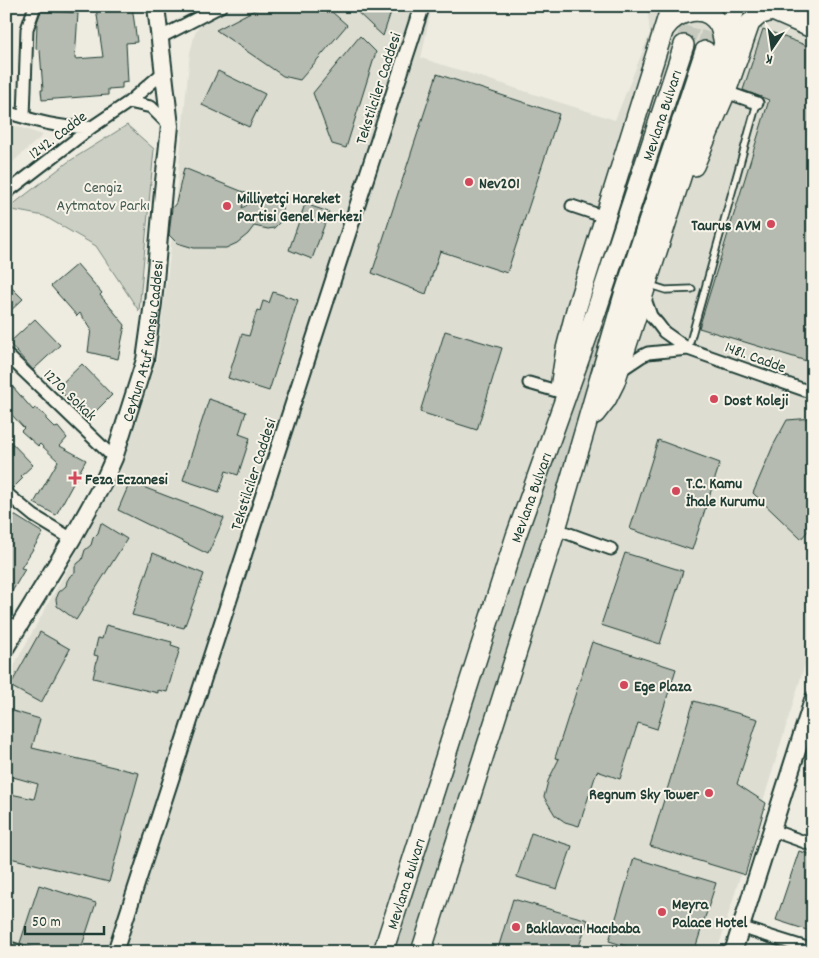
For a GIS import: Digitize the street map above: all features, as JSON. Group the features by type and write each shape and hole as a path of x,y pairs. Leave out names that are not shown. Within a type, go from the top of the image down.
{"highway":[{"path":"663,6 665,28"},
{"path":"560,401 561,373 568,341 672,6"},
{"path":"588,420 606,400 615,382 735,8"},
{"path":"678,186 691,172 697,162 726,92 750,23 759,15 780,10"},
{"path":"665,28 674,18 683,13 692,11 702,12 716,20 724,45"},
{"name":"Mevlana Bulvarı","path":"383,952 560,401 599,302 684,45"},
{"name":"Mevlana Bulvarı","path":"421,952 556,529 624,295 705,51"}],"main road":[{"name":"Ceyhun Atuf Kansu Caddesi","path":"6,647 72,539 102,485 114,458 145,360 153,303 170,126 156,6"},
{"path":"780,10 813,15"},
{"path":"780,10 813,29"},
{"path":"733,952 813,700"}],"street":[{"path":"24,118 27,29 35,6"},
{"path":"161,37 221,6"},
{"name":"Tekstilciler Caddesi","path":"115,952 422,6"},
{"name":"1242. Cadde","path":"6,193 92,126 129,102 165,71"},
{"path":"726,92 757,103"},
{"path":"129,102 151,108 170,126"},
{"path":"6,112 60,126 92,126"},
{"path":"572,206 605,217"},
{"name":"1481. Cadde","path":"645,290 652,316 664,332 688,349 813,393"},
{"name":"1481. Cadde","path":"618,372 648,353 688,349"},
{"name":"1270. Sokak","path":"6,354 114,458"},
{"path":"529,383 560,401"},
{"path":"6,493 34,516 72,539"},
{"path":"556,529 611,549"},
{"path":"771,830 813,845"},
{"path":"740,926 813,950"},
{"path":"6,947 23,952"}],"lane":[{"path":"688,349 757,103"},
{"path":"645,290 692,289"}],"shaded area":[{"path":"220,6 432,6 421,58 615,120 650,33 647,6 813,6 813,638 717,952 6,952 6,680 118,477 157,358 170,255 190,53 195,33 206,13"},
{"path":"6,123 43,135 6,168"}],"green space":[{"name":"Cengiz Aytmatov Parkı","path":"127,125 154,149 139,311 96,246 44,216 7,209 68,162"},
{"path":"601,323 604,324 558,492 411,952 393,952 511,579"}],"building":[{"path":"132,6 137,42 126,43 128,82 122,83 122,88 108,89 108,95 42,100 40,50 36,49 37,22 41,11 78,13 75,59 103,57 96,8"},
{"path":"262,6 325,6 347,25 300,80 283,76 216,30"},
{"path":"351,6 393,6 383,36 371,25"},
{"name":"Taurus AVM","path":"763,29 813,48 813,363 699,328 769,100 743,90"},
{"path":"360,36 376,52 346,148 332,144 313,93"},
{"path":"218,71 265,94 249,127 202,105"},
{"name":"Nev201","path":"437,74 559,114 507,273 440,251 426,294 372,273"},
{"name":"Milliyetçi Hareket Partisi Genel Merkezi","path":"184,168 246,193 242,208 260,197 276,199 283,209 282,220 274,228 268,229 254,226 237,243 226,248 194,248 177,243 169,235 172,208 176,203"},
{"path":"305,204 329,212 312,259 289,250"},
{"path":"77,264 102,293 100,295 125,325 118,359 88,352 91,329 80,313 77,316 51,286"},
{"path":"6,282 23,299 6,315"},
{"path":"273,292 298,300 269,391 228,378 242,334 249,336 257,310 260,311 263,301 269,303"},
{"path":"35,319 60,345 33,370 9,343"},
{"path":"445,331 502,348 477,430 420,412"},
{"path":"82,364 112,395 88,419 57,388"},
{"path":"6,379 33,410 35,408 46,416 46,419 55,428 58,427 67,438 60,446 86,460 56,515 34,503 58,461 40,444 38,446 21,431 24,428 11,414 6,418"},
{"path":"209,399 246,412 239,434 250,438 238,475 226,471 219,492 183,480"},
{"path":"813,418 813,525 801,539 753,493 773,446 787,420"},
{"path":"6,437 33,465 21,476 23,478 13,488 6,481"},
{"name":"T.C. Kamu İhale Kurumu","path":"658,440 720,463 692,550 630,529"},
{"path":"130,482 224,518 208,554 118,510"},
{"path":"6,510 43,533 21,568 25,569 6,602"},
{"path":"101,523 127,539 76,620 57,606 56,599 59,592 66,586 70,576 75,573 75,567 82,560 85,550 91,545"},
{"path":"153,553 204,574 184,628 132,615"},
{"path":"625,553 683,571 660,644 601,625"},
{"path":"106,625 172,642 171,645 180,648 167,692 158,690 158,693 93,678 98,656 94,655 98,638 102,639"},
{"path":"40,632 70,649 41,703 10,686"},
{"path":"592,642 676,669 657,729 638,723 620,779 597,771 579,826 565,822 555,815 544,797 548,781 559,759 555,758"},
{"name":"Regnum Sky Tower","path":"694,701 758,719 737,784 766,803 745,875 650,846"},
{"path":"6,709 40,719 32,748 139,773 109,882 6,857 6,793 34,799 38,784 6,775"},
{"path":"531,833 572,846 557,889 517,877"},
{"path":"799,851 813,855 813,925 810,931 776,920"},
{"name":"Meyra Palace Hotel","path":"634,858 716,883 694,952 645,952 609,941"},
{"path":"39,885 96,903 80,952 44,952 20,943"},
{"path":"513,899 588,920 577,952 497,952"}],"tunnel":[{"path":"684,45 697,6"},
{"path":"705,51 719,6"}],"place":[{"name":"Nev201","path":"469,182"},
{"name":"Milliyetçi Hareket Partisi Genel Merkezi","path":"227,206"},
{"name":"Taurus AVM","path":"771,224"},
{"name":"Dost Koleji","path":"714,399"},
{"name":"Feza Eczanesi","path":"75,478"},
{"name":"T.C. Kamu İhale Kurumu","path":"676,491"},
{"name":"Ege Plaza","path":"624,685"},
{"name":"Regnum Sky Tower","path":"709,793"},
{"name":"Meyra Palace Hotel","path":"662,912"},
{"name":"Baklavacı Hacıbaba","path":"516,927"}]}
